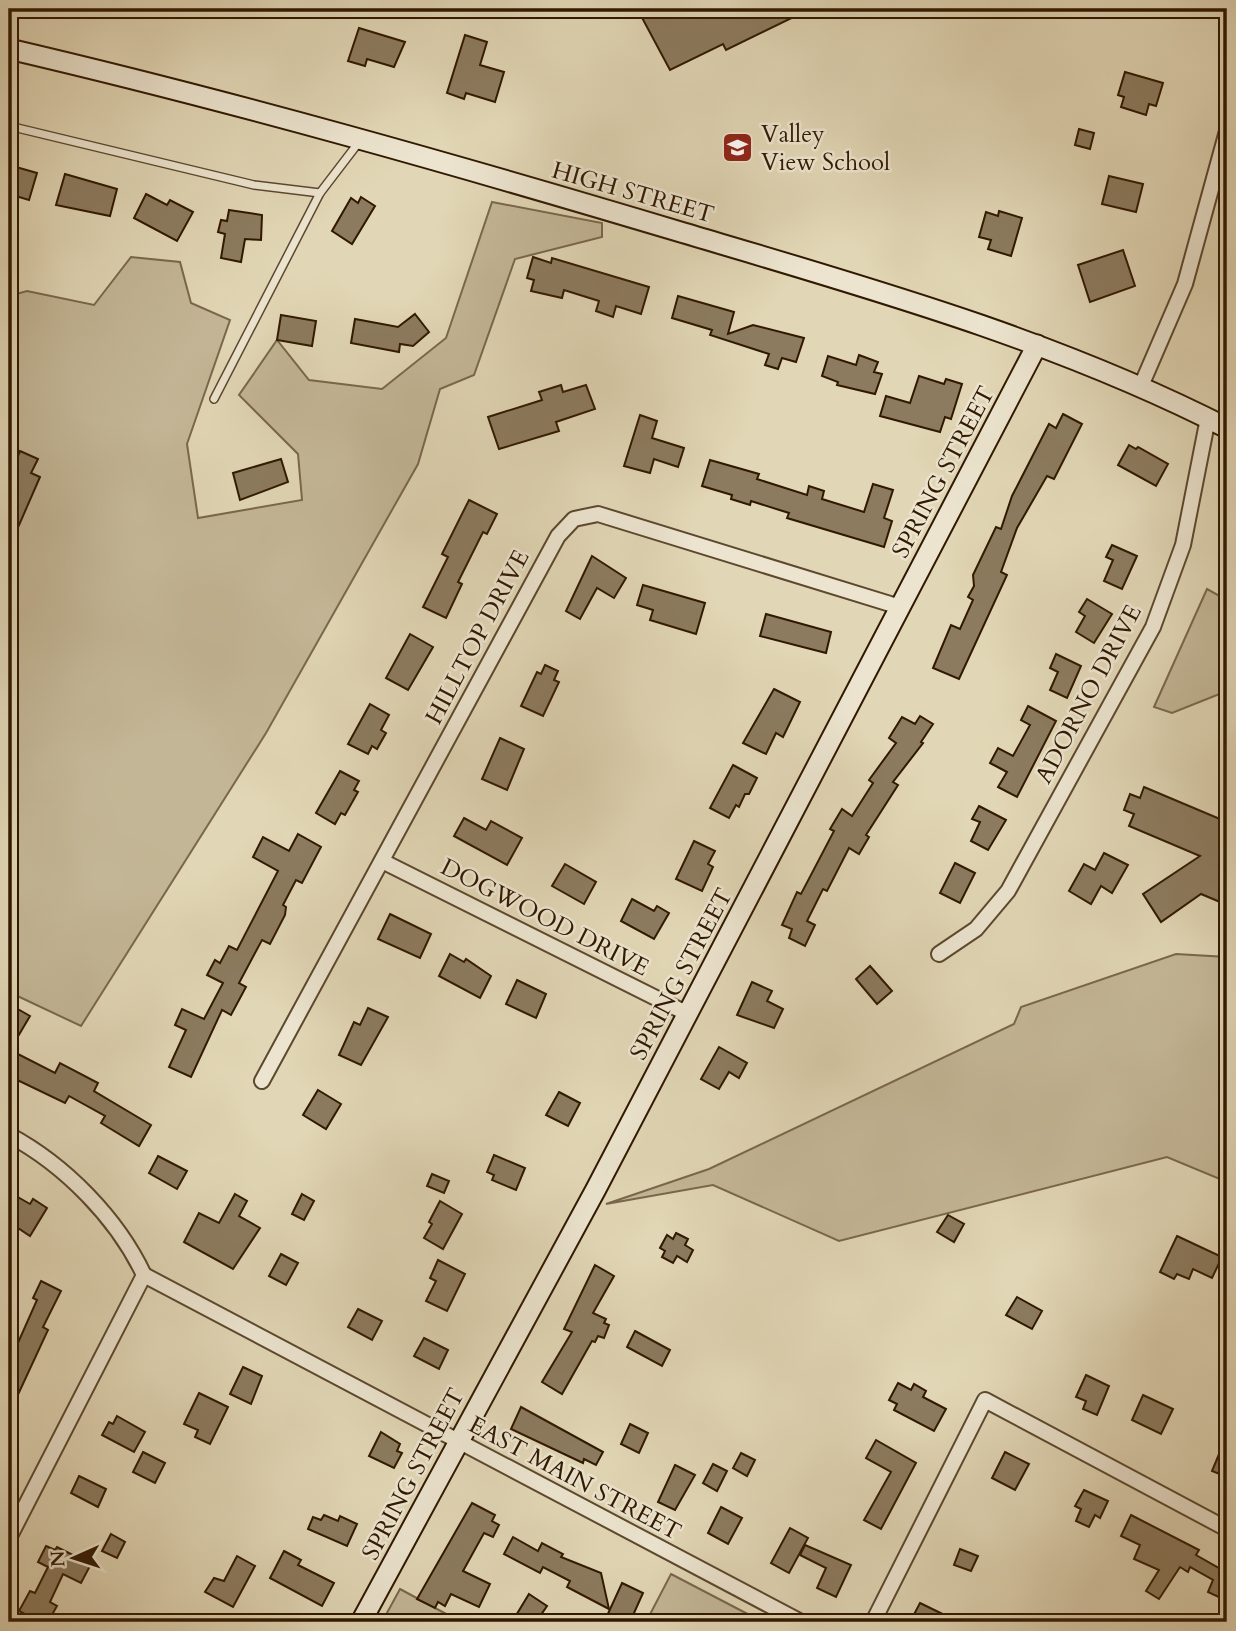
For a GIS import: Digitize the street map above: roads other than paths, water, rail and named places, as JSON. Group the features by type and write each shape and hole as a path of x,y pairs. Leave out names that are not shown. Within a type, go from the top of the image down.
{"street":[{"name":"HIGH STREET","path":"9,49 273,114 900,297 1037,345 1140,386 1227,428"},
{"path":"1140,386 1185,284 1227,131"},
{"name":"SPRING STREET","path":"361,1622 688,1014 1037,345"},
{"name":"ADORNO DRIVE","path":"939,954 976,929 1008,891 1153,627 1183,545 1208,418"},
{"name":"HILLTOP DRIVE","path":"262,1081 558,536 574,519 598,513 900,607"},
{"name":"DOGWOOD DRIVE","path":"382,861 688,1014"},
{"path":"9,1135 35,1150 89,1198 129,1243 144,1275 9,1538"},
{"name":"EAST MAIN STREET","path":"144,1275 801,1622"},
{"path":"873,1622 985,1401 1227,1529"}],"lane":[{"path":"9,126 254,185 320,192"},
{"path":"214,399 320,192 362,139"}],"place":[{"name":"Valley View School","path":"738,148"}]}
